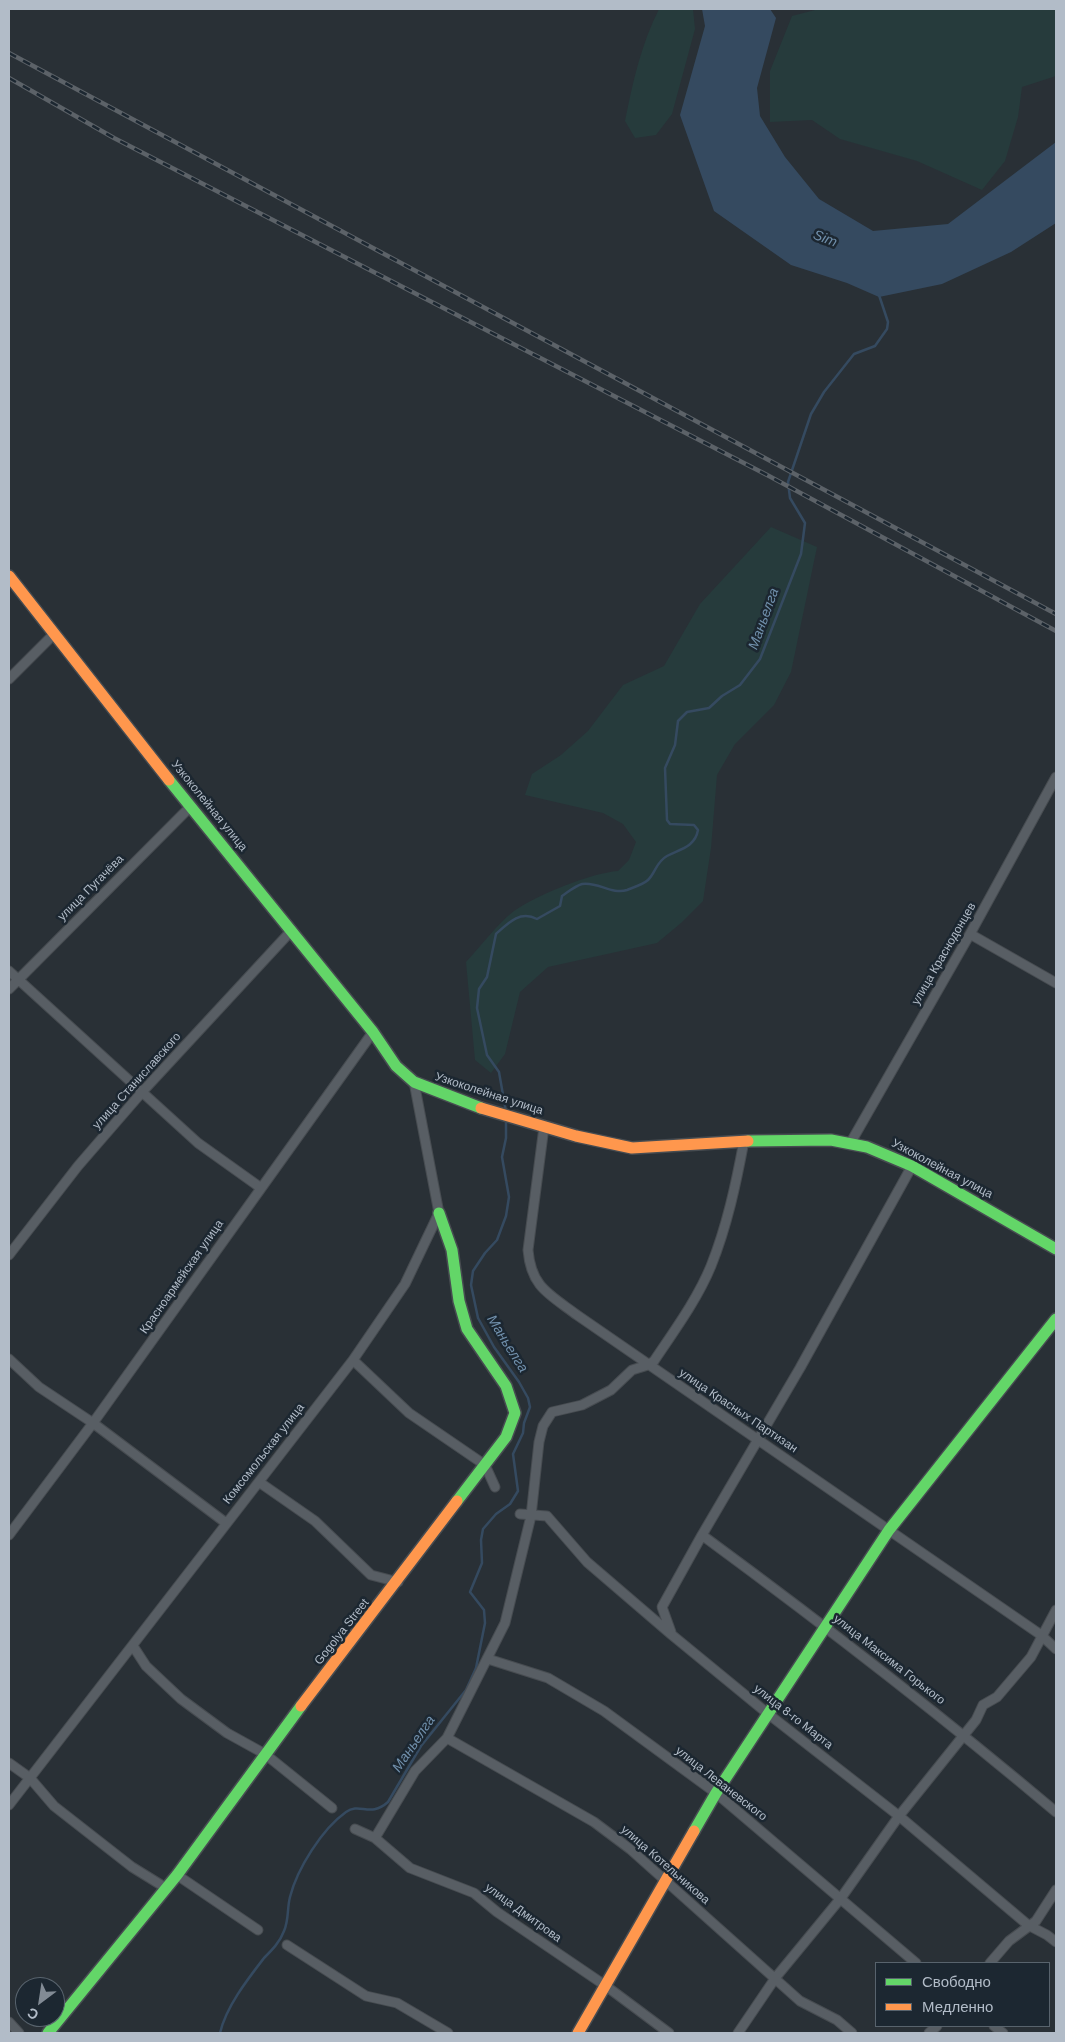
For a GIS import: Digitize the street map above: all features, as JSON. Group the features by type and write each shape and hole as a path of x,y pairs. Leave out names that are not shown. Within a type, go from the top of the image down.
{"street":[{"name":"Узкоколейная улица","path":"9,576 53,635 373,1032 396,1066 414,1082 443,1095 490,1111 544,1127 632,1148 744,1141 831,1140 851,1142 884,1153 912,1166 1056,1248"},
{"path":"9,679 53,635"},
{"name":"улица Краснодонцев","path":"851,1142 970,934 1056,777"},
{"name":"улица Пугачёва","path":"9,989 191,806"},
{"name":"улица Станиславского","path":"9,1255 78,1166 143,1091 292,930"},
{"path":"970,934 1056,983"},
{"path":"9,971 143,1091 198,1144 260,1188"},
{"name":"Красноармейская улица","path":"9,1535 93,1423 373,1032"},
{"path":"414,1082 439,1213"},
{"name":"улица Красных Партизан","path":"544,1127 528,1250 529,1268 536,1282 648,1365 1041,1635 1056,1649"},
{"path":"376,1838 415,1771 447,1738 505,1623 531,1516 539,1442 543,1426 552,1412 582,1405 611,1390 632,1370 648,1365 688,1310 710,1267 733,1200 744,1141"},
{"path":"672,1634 662,1608 702,1535 800,1368 912,1166"},
{"name":"Комсомольская улица","path":"9,1805 353,1360 404,1284 439,1213"},
{"name":"Gogolya Street","path":"48,2033 177,1875 264,1754 398,1582 485,1465 505,1437 513,1421 514,1405 501,1377 470,1336 459,1300 455,1262 448,1232 439,1213"},
{"path":"578,2033 716,1794 767,1713 827,1627 889,1530 1056,1319"},
{"path":"9,1359 40,1387 93,1423 226,1523"},
{"path":"353,1360 410,1413 485,1465 494,1487"},
{"path":"259,1482 315,1521 371,1575 398,1582"},
{"name":"улица 8-го Марта","path":"520,1514 547,1516 587,1562 672,1634 767,1713 899,1816 1028,1925 1048,1935 1056,1942"},
{"name":"улица Максима Горького","path":"702,1535 827,1627 963,1734 1056,1812"},
{"path":"738,2033 776,1977 841,1898 899,1816 976,1720 983,1705 997,1696 1031,1657 1041,1635 1056,1610"},
{"path":"133,1646 146,1666 181,1699 227,1733 264,1754 332,1808"},
{"name":"улица Леваневского","path":"488,1659 548,1678 604,1711 716,1794 915,1962"},
{"name":"улица Котельникова","path":"447,1738 594,1822 630,1849 776,1977 800,2001 837,2020 852,2033"},
{"path":"9,1763 30,1778 54,1806 132,1867 166,1888"},
{"name":"улица Дмитрова","path":"355,1829 376,1838 410,1868 474,1893 497,1912 606,1986 669,2033"},
{"path":"177,1875 258,1930"},
{"path":"991,1962 1009,1941 1028,1925 1036,1921 1056,1890"},
{"path":"287,1945 366,1996 397,2003 448,2033"},
{"path":"9,2022 19,2033"}],"green space":[{"path":"659,9 693,9 695,29 672,114 656,135 635,138 625,121 638,64 647,36"},
{"path":"819,9 1056,9 1056,76 1022,87 1018,117 1005,161 982,190 917,161 840,139 812,120 770,122 770,71 792,16"},
{"path":"771,527 817,547 791,672 774,705 735,744 717,775 711,848 703,901 657,943 548,967 520,992 505,1054 491,1073 475,1060 466,962 495,928 514,911 536,898 579,880 618,871 629,860 636,842 623,824 603,813 525,795 532,774 561,755 588,731 623,685 664,666 700,604"}],"water":[{"name":"Sim","path":"702,9 770,9 776,18 757,88 760,116 785,157 819,199 873,231 948,224 1056,142 1056,223 1011,252 942,284 879,297 847,283 791,265 714,211 680,115 705,26"}],"waterway":[{"name":"Маньелга","path":"506,1112 499,1072 487,1055 477,1008 479,989 487,977 496,934 515,919 525,916 537,919 560,906 562,896 582,884 593,884 616,891 627,890 641,884 648,880 663,858 686,847 694,840 698,830 694,825 670,824 667,820 665,768 675,745 678,721 687,712 709,708 722,696 740,685 760,659 801,554 805,523 790,498 788,482 811,414 824,392 854,354 875,346 887,329 888,322 879,295"},
{"name":"Маньелга","path":"220,2033 227,2013 238,1994 264,1958 276,1946 282,1935 287,1923 289,1901 293,1886 312,1850 328,1829 346,1812 356,1808 376,1809 388,1802 421,1746 466,1690 476,1668 485,1623 484,1610 470,1592 482,1563 481,1540 483,1529 496,1514 510,1504 518,1491 513,1454 523,1433 524,1423 530,1407 528,1398 519,1382 494,1347 478,1318 471,1285 473,1271 485,1253 497,1240 506,1216 509,1197 502,1157 506,1138 506,1120"}],"railway":[{"path":"9,53 1056,614"},
{"path":"9,78 114,138 769,476 1056,631"}],"traffic: fast":[{"path":"169,780 373,1032 396,1066 414,1082 481,1108"},
{"path":"748,1141 831,1140 867,1147 912,1166 1056,1249"},
{"path":"439,1213 452,1250 459,1301 467,1329 506,1386 515,1413 506,1437 457,1501"},
{"path":"694,1831 716,1793 889,1530 1056,1319"},
{"path":"48,2033 177,1875 301,1706"}],"traffic: slow":[{"path":"9,576 169,780"},
{"path":"481,1108 576,1136 632,1148 748,1141"},
{"path":"301,1706 457,1501"},
{"path":"578,2033 694,1831"}]}
